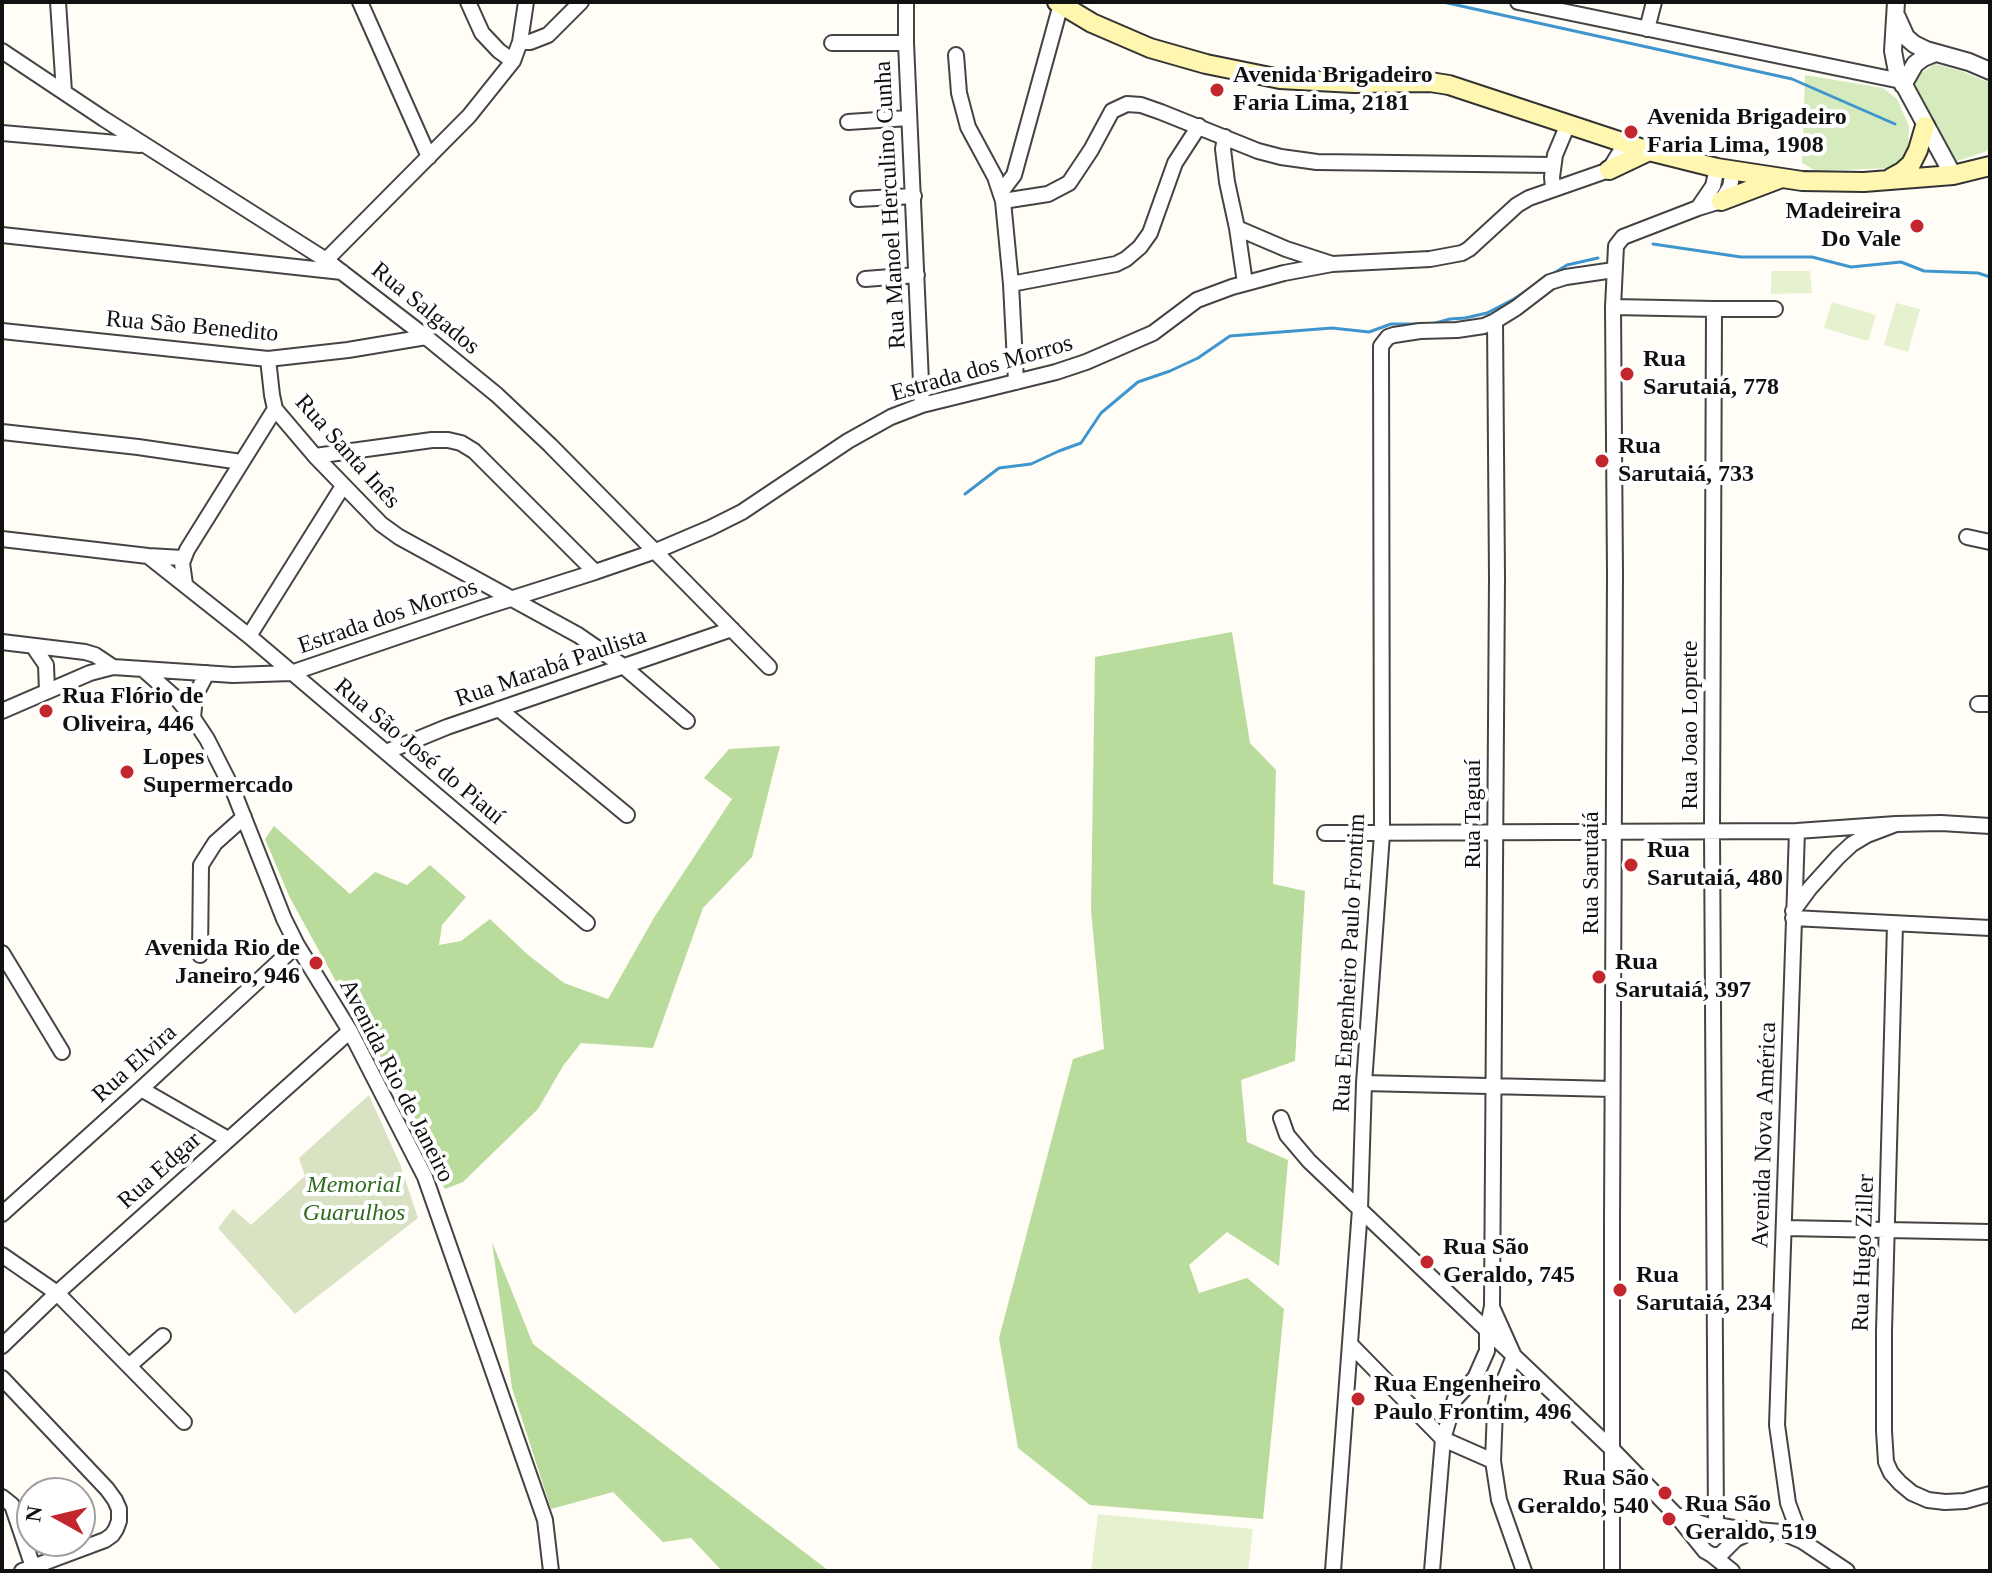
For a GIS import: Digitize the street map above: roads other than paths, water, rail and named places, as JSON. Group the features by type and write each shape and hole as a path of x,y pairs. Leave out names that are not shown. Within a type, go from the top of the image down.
{"main road":[{"path":"1059,3 1092,23 1150,48 1206,64 1280,79 1449,85 1625,144 1725,169 1822,182 1953,175 1990,166"},
{"path":"1885,181 1911,164 1925,126"},
{"path":"1609,170 1649,151"},
{"path":"1721,201 1782,178"}],"street":[{"path":"58,2 64,92"},
{"path":"360,2 429,157"},
{"path":"468,2 482,33 513,61"},
{"path":"326,260 469,116 513,61 520,42 526,2"},
{"path":"520,42 530,42 548,35 581,2"},
{"name":"Rua Manoel Herculino Cunha","path":"906,2 922,405"},
{"path":"1518,2 1902,83"},
{"path":"1647,29 1654,2"},
{"path":"1002,196 1014,175 1059,3"},
{"path":"1896,9 1900,27 1914,44 1989,68"},
{"path":"1896,9 1893,51 1902,83 1953,175"},
{"path":"832,43 906,43"},
{"name":"Rua Salgados","path":"2,51 326,260 426,337 497,395 550,445 769,667"},
{"path":"1902,83 1915,64 1935,53"},
{"path":"956,55 959,93 968,127 1002,196 1016,382"},
{"path":"1002,196 1048,194 1069,183 1112,111 1127,104 1141,105 1269,154 1317,162 1553,165"},
{"path":"848,122 909,118"},
{"path":"88,141 100,132 104,119"},
{"path":"1553,188 1553,165 1568,124"},
{"path":"1011,284 1116,264 1126,259 1150,233 1175,163 1199,126"},
{"path":"2,133 145,145"},
{"path":"1225,137 1223,149 1227,182 1245,283"},
{"path":"1609,170 1625,144"},
{"path":"1495,321 1550,282 1614,270 1619,240 1698,208 1715,205 1730,187 1725,169"},
{"path":"1698,208 1725,169"},
{"name":"Estrada dos Morros","path":"113,667 255,675 291,673 656,551 742,512 870,427 922,405 1064,370 1099,357 1153,333 1197,300 1245,283 1332,264 1454,256 1469,249 1517,205 1529,198 1609,170"},
{"path":"858,199 914,196"},
{"path":"1237,228 1332,264"},
{"path":"2,235 342,272"},
{"name":"Rua Sarutaiá","path":"1612,1571 1614,270"},
{"path":"865,279 917,275"},
{"path":"1613,307 1775,309"},
{"name":"Rua Joao Loprete","path":"1714,309 1712,831 1716,1526"},
{"name":"Rua Engenheiro Paulo Frontim","path":"1333,1571 1360,1209 1364,1083 1382,834 1381,346 1394,335 1471,328 1495,321"},
{"name":"Rua Taguaí","path":"1432,1571 1443,1439 1455,1399 1475,1378 1487,1351 1492,1306 1497,578 1495,321"},
{"name":"Rua São Benedito","path":"2,331 268,359 426,337"},
{"name":"Rua Santa Inês","path":"268,359 275,409 315,456 381,524 399,537 578,635 623,666 687,721"},
{"path":"185,584 183,558 275,409"},
{"path":"2,432 241,462"},
{"path":"315,456 432,440 461,443 474,451 595,572"},
{"path":"249,636 343,486"},
{"path":"1967,537 1990,542"},
{"path":"2,539 183,558"},
{"name":"Rua São José do Piauí","path":"148,556 249,636 587,923"},
{"name":"Rua Marabá Paulista","path":"386,752 447,727 732,629"},
{"path":"2,642 85,652 113,667"},
{"path":"33,646 46,665 47,691"},
{"path":"64,650 84,660 90,673"},
{"path":"2,711 90,673 113,667"},
{"name":"Avenida Rio de Janeiro","path":"144,670 193,718 218,761 244,817 284,919 350,1031 425,1177 545,1520 551,1571"},
{"path":"193,718 195,696 207,673"},
{"path":"499,709 627,815"},
{"path":"200,955 201,865 215,843 244,817"},
{"path":"1325,833 1797,831 1941,823 1990,826"},
{"path":"1896,824 1852,844 1822,873 1793,915 1990,928"},
{"name":"Avenida Nova América","path":"1797,831 1777,1425 1788,1503 1802,1541"},
{"name":"Rua Hugo Ziller","path":"1895,924 1883,1377 1886,1462 1900,1483 1928,1500 1965,1501 1990,1494"},
{"name":"Rua Elvira","path":"2,1214 297,945"},
{"path":"2,953 62,1052"},
{"name":"Rua Edgar","path":"2,1346 350,1031"},
{"path":"1364,1083 1612,1089"},
{"path":"141,1089 228,1139"},
{"path":"1281,1118 1287,1135 1309,1161 1613,1450 1707,1550 1735,1571"},
{"path":"1784,1228 1990,1232"},
{"path":"2,1255 57,1293 184,1422"},
{"name":"Rua Taguaí","path":"1492,1306 1514,1356"},
{"path":"130,1365 163,1336"},
{"path":"1350,1344 1443,1439 1493,1461"},
{"path":"1514,1356 1499,1389 1493,1461 1499,1500 1524,1571"},
{"path":"2,1378 107,1489 119,1509 119,1521 112,1535 105,1540 28,1569 12,1505 2,1497"},
{"path":"1475,1378 1499,1389"},
{"path":"1613,1504 1629,1490 1648,1488"},
{"path":"1716,1526 1701,1536 1707,1550 1720,1555 1729,1546 1782,1519 1788,1503"},
{"path":"1676,1515 1716,1526 1781,1532 1802,1541 1847,1571"},
{"path":"1716,1526 1729,1533 1735,1571"}],"waterway":[{"path":"1443,2 1792,79 1895,124"},
{"path":"1653,244 1741,257 1812,257 1851,267 1901,262 1924,271 1978,273 1990,277"},
{"path":"1551,275 1567,265 1598,258"},
{"path":"965,494 999,468 1031,464 1081,443 1101,413 1138,382 1198,358 1230,336 1332,328 1369,332 1391,324 1432,324 1487,313 1538,283"}],"place":[{"name":"Avenida Brigadeiro Faria Lima, 2181","path":"1217,90"},
{"name":"Avenida Brigadeiro Faria Lima, 1908","path":"1631,132"},
{"name":"Madeireira Do Vale","path":"1917,226"},
{"name":"Rua Sarutaiá, 778","path":"1627,374"},
{"name":"Rua Sarutaiá, 733","path":"1602,461"},
{"name":"Rua Flório de Oliveira, 446","path":"46,711"},
{"name":"Lopes Supermercado","path":"127,772"},
{"name":"Rua Sarutaiá, 480","path":"1631,865"},
{"name":"Avenida Rio de Janeiro, 946","path":"316,963"},
{"name":"Rua Sarutaiá, 397","path":"1599,977"},
{"name":"Rua São Geraldo, 745","path":"1427,1262"},
{"name":"Rua Sarutaiá, 234","path":"1620,1290"},
{"name":"Rua Engenheiro Paulo Frontim, 496","path":"1358,1399"},
{"name":"Rua São Geraldo, 540","path":"1665,1493"},
{"name":"Rua São Geraldo, 519","path":"1669,1519"}],"park label":[{"name":"Memorial Guarulhos","path":"354,1200"}]}
